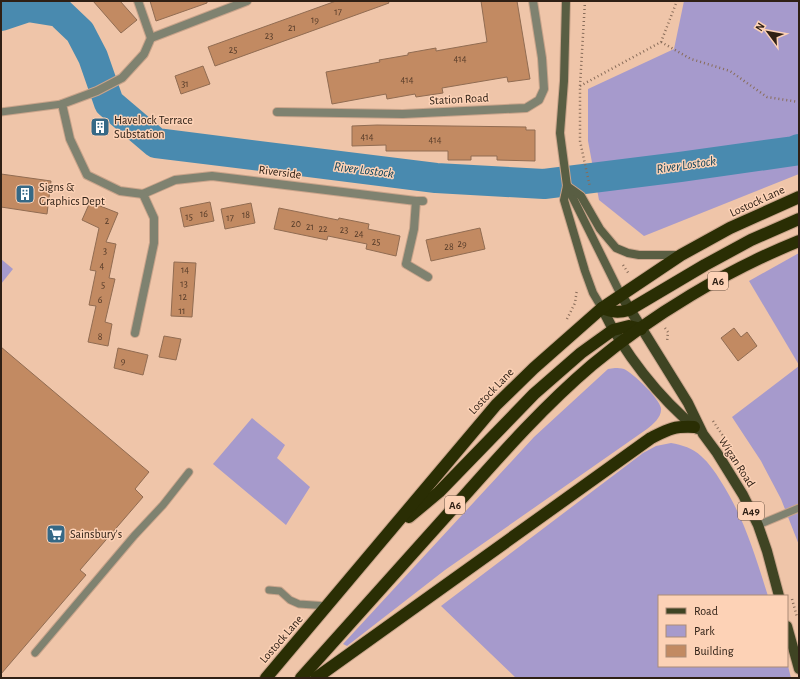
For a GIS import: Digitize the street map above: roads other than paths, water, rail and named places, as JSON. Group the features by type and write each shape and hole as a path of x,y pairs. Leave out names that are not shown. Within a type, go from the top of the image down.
{"highway":[{"name":"Lostock Lane","path":"266,678 328,606 448,460 496,405 534,368 602,308 681,255 730,228 799,197"},
{"path":"602,308 615,313 630,310 705,265 751,240 799,219"},
{"name":"A6","path":"301,678 534,418 591,366 621,342 672,307 728,275 799,241"},
{"path":"390,531 439,492 534,394 596,341 613,330 629,326 641,329"},
{"path":"316,678 651,438 670,428 681,427 699,431"}],"main road":[{"path":"566,1 564,81 560,133 564,172 567,186 621,296"},
{"path":"567,186 581,196 600,229 616,248 628,253 639,255 681,255"},
{"path":"567,186 564,200 585,271 593,293 602,308"},
{"name":"Wigan Road","path":"621,296 688,402 699,431"},
{"name":"Wigan Road","path":"602,308 621,342 669,403 699,431 717,453 743,495 758,525 767,551 779,595"},
{"path":"788,630 799,669"}],"street":[{"path":"135,333 154,243 154,218 143,194 120,191 87,175 70,139 62,104 97,91 122,78 144,54 151,38 138,1"},
{"path":"151,38 247,1"},
{"name":"Station Road","path":"277,112 404,114 526,108 539,100 544,89 542,58 533,1"},
{"name":"Riverside","path":"143,194 175,180 212,176 419,201 406,264 428,277"}],"lane":[{"path":"1,112 62,104"},
{"path":"36,653 134,536 163,505 189,472"},
{"path":"758,525 799,508"},
{"path":"269,590 280,591 290,600 299,604 328,606"}],"waterway":[{"name":"River Lostock","path":"1,16 28,7 59,12 80,32 93,57 109,103 156,143 436,178 544,184 680,167 794,151 799,149"}],"place":[{"name":"Havelock Terrace Substation","path":"100,127"},
{"name":"Signs & Graphics Dept","path":"25,194"},
{"name":"Sainsbury's","path":"56,534"}]}
